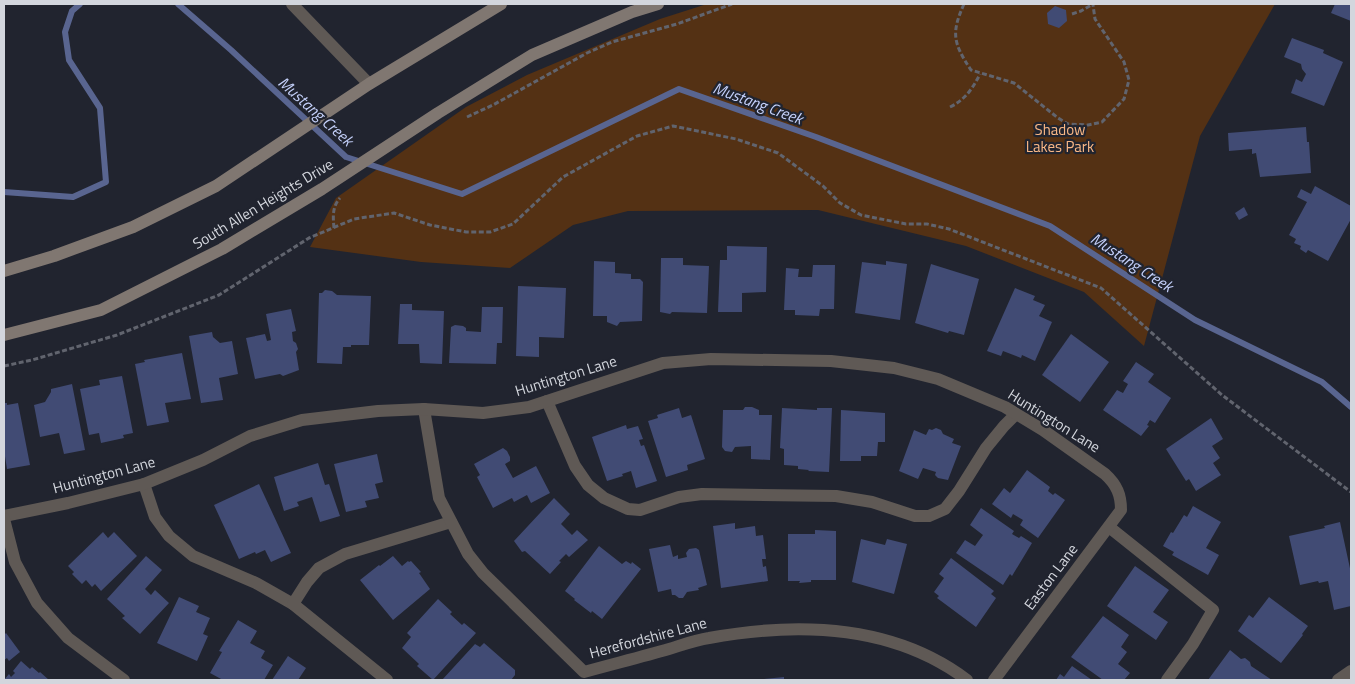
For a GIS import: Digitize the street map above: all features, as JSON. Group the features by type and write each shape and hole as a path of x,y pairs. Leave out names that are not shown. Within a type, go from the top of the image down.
{"main road":[{"path":"4,271 54,256 133,227 216,186 369,84 501,4"},
{"name":"South Allen Heights Drive","path":"4,335 100,310 222,249 322,189 532,55 632,12 658,4"}],"street":[{"path":"292,4 369,84"},
{"name":"Huntington Lane","path":"4,517 144,484 203,460 250,436 302,420 378,411 424,410 483,413 529,407 663,364 711,359 822,361 894,368 938,378 1005,407 1043,430 1105,474 1113,481 1118,490"},
{"path":"547,401 575,466 588,486 604,498 628,509 640,510 679,498 702,494 836,496 872,502 916,516 929,516 946,509 986,448 1016,414"},
{"name":"Herefordshire Lane","path":"424,410 439,498 468,554 483,572 584,672 708,638 778,628 827,629 873,636 917,650 967,680"},
{"path":"144,484 155,517 169,536 193,556 256,583 293,604 387,680"},
{"name":"Easton Lane","path":"994,680 1121,510 1118,490"},
{"path":"4,517 14,562 37,603 68,638 124,680"},
{"path":"293,604 307,582 319,568 345,554 451,522"},
{"path":"1109,527 1212,610 1193,644 1167,680"},
{"path":"1338,680 1351,670"}],"path":[{"path":"461,120 612,42 677,24 732,4"},
{"path":"964,4 956,22 955,40 970,70 1014,83 1068,124 1102,122 1124,99 1129,80 1124,62 1095,18 1093,5 1072,14"},
{"path":"950,107 959,103 972,88 980,74"},
{"path":"4,366 32,360 117,335 220,295 309,238 354,220 394,213 439,227 466,232 490,232 513,224 563,177 637,136 673,126 736,139 778,153 823,186 840,203 861,215 906,224 927,224 949,230 1101,288 1222,395 1351,492"},
{"path":"334,228 332,214 335,204 346,194"}],"green space":[{"name":"Shadow Lakes Park","path":"707,4 1275,4 1200,136 1144,346 1084,292 966,246 818,210 628,211 573,225 510,268 421,262 310,247 336,198 466,107 527,75 660,19"}],"building":[{"path":"1335,4 1351,4 1351,21 1331,13"},
{"path":"1055,6 1066,10 1067,21 1059,28 1048,24 1047,13"},
{"path":"1292,38 1324,50 1323,53 1343,62 1324,106 1291,93 1296,79 1302,82 1306,74 1301,64 1284,57"},
{"path":"1306,127 1311,173 1260,177 1256,153 1252,154 1252,149 1229,151 1228,133"},
{"path":"1315,186 1351,206 1351,219 1328,261 1308,250 1306,253 1300,249 1301,246 1294,243 1296,239 1289,235 1307,202 1297,197 1301,189 1311,194"},
{"path":"1244,207 1248,215 1239,220 1235,213"},
{"path":"727,246 767,247 766,292 742,293 742,312 718,312 720,260 727,260"},
{"path":"661,258 683,258 683,265 709,266 707,313 672,312 670,314 660,312"},
{"path":"594,261 615,262 615,273 631,274 631,279 640,279 643,282 642,321 620,322 617,326 607,322 607,316 593,316"},
{"path":"886,261 907,264 900,320 855,313 862,262 886,265"},
{"path":"931,264 979,279 964,335 949,331 948,333 915,323"},
{"path":"813,265 835,265 834,309 820,309 819,316 795,315 795,310 784,310 786,268 799,269 798,277 812,277"},
{"path":"518,286 566,288 564,338 539,337 539,357 516,356"},
{"path":"1015,288 1035,296 1033,300 1045,305 1039,316 1052,322 1035,361 1022,355 1021,358 1003,351 1001,356 987,351"},
{"path":"325,290 332,291 337,295 371,296 369,345 343,347 342,364 317,363 319,293"},
{"path":"400,304 412,304 412,310 444,311 442,364 420,363 419,344 398,344"},
{"path":"482,307 503,307 502,343 497,343 496,364 449,363 451,327 455,325 463,326 466,328 466,331 481,332"},
{"path":"291,309 296,331 292,332 293,341 298,349 296,352 299,370 283,376 280,374 255,379 246,338 265,334 267,341 271,340 266,314"},
{"path":"212,332 213,337 220,343 232,341 238,374 219,378 223,400 201,403 189,336"},
{"path":"1071,334 1109,362 1080,402 1042,375"},
{"path":"182,353 191,399 165,403 169,422 147,426 135,364 145,362 144,360"},
{"path":"1136,362 1154,374 1148,382 1171,398 1155,423 1150,420 1147,425 1149,426 1141,436 1103,410 1117,390 1123,393 1128,384 1123,381"},
{"path":"122,376 133,433 123,435 124,438 101,443 99,433 89,435 80,389 100,385 99,380"},
{"path":"72,384 85,450 64,454 59,433 40,437 34,405 45,402 51,389"},
{"path":"4,403 7,403 7,405 18,403 30,465 7,469 4,450"},
{"path":"745,407 759,410 759,415 772,415 770,460 751,459 751,446 735,447 732,452 725,451 722,447 723,410 743,410"},
{"path":"679,408 682,418 691,415 705,459 687,465 688,470 666,477 648,421 658,418 657,415"},
{"path":"782,408 817,410 817,408 832,408 829,472 808,471 798,469 798,466 784,465 784,449 780,448"},
{"path":"841,410 885,413 885,442 878,442 877,456 861,456 861,461 840,461"},
{"path":"1211,418 1223,439 1212,446 1220,458 1213,463 1221,475 1196,491 1189,479 1186,481 1166,449"},
{"path":"626,425 627,429 638,426 643,439 639,440 641,446 644,445 657,481 636,488 631,471 622,474 623,476 607,481 592,437"},
{"path":"936,428 954,439 952,443 961,446 948,480 938,478 935,475 936,472 923,468 918,479 899,471 914,430 926,435 929,429"},
{"path":"503,448 510,457 510,461 505,464 513,478 536,466 550,493 531,503 527,495 514,502 512,498 493,508 477,477 480,475 474,464"},
{"path":"377,454 383,482 375,484 379,498 365,501 367,507 346,512 334,464"},
{"path":"318,463 325,485 329,484 340,516 320,522 312,497 297,502 299,506 284,511 274,477"},
{"path":"1027,470 1050,487 1048,491 1053,495 1055,493 1065,500 1038,538 1020,525 1023,520 1013,514 1011,518 992,504 1004,488 1010,493"},
{"path":"259,484 291,553 271,562 265,550 239,559 214,505"},
{"path":"554,498 570,514 561,524 572,535 577,530 588,540 569,557 566,554 550,574 525,551 522,552 514,541"},
{"path":"1193,506 1221,522 1206,548 1219,555 1208,575 1172,555 1174,552 1163,546 1171,532 1173,533 1184,515 1187,517"},
{"path":"981,508 1014,531 1012,534 1019,538 1021,536 1032,543 1012,576 1010,574 1003,585 956,553 965,540 975,546 983,535 970,525"},
{"path":"1340,522 1351,573 1351,606 1334,610 1328,581 1300,585 1289,536 1325,528 1324,526"},
{"path":"735,523 735,529 755,526 756,536 763,535 766,559 762,559 763,567 766,566 768,581 721,588 713,526"},
{"path":"815,530 836,531 836,580 811,580 811,582 799,583 800,581 788,581 788,534 815,534"},
{"path":"103,532 108,538 114,532 137,556 101,591 95,584 92,587 86,580 82,584 72,574 74,572 68,566"},
{"path":"861,539 885,545 887,539 907,544 894,594 852,582"},
{"path":"670,545 673,557 678,555 678,559 687,557 686,553 689,549 696,548 699,550 707,585 698,588 699,590 687,592 683,598 672,595 671,589 658,592 649,549"},
{"path":"599,546 622,564 626,561 631,564 632,562 641,569 602,619 592,611 591,613 565,591"},
{"path":"146,556 162,570 145,589 151,595 155,590 169,603 140,634 122,618 125,616 107,599"},
{"path":"393,556 402,566 411,561 421,572 419,573 430,589 393,620 360,580"},
{"path":"951,558 994,591 991,594 996,598 976,627 937,598 939,596 934,592 944,578 939,574"},
{"path":"1135,566 1169,590 1153,612 1168,622 1156,640 1107,606"},
{"path":"179,597 199,606 196,612 210,618 203,634 208,636 197,661 157,643"},
{"path":"1269,597 1308,626 1281,663 1238,631 1249,615 1253,618"},
{"path":"438,599 462,625 464,623 476,633 433,680 417,666 419,664 402,648 411,637 407,633"},
{"path":"1103,616 1129,635 1121,647 1127,652 1118,664 1130,673 1124,680 1103,680 1071,657"},
{"path":"238,620 257,631 250,643 265,651 261,658 273,665 264,680 223,680 210,673 222,652 219,651"},
{"path":"6,633 20,652 9,661 7,658 4,660 4,635"},
{"path":"484,643 515,670 515,675 511,680 442,680 475,644 480,647"},
{"path":"1230,650 1241,659 1245,658 1250,662 1251,666 1272,680 1208,680"},
{"path":"288,656 306,668 298,680 272,680"},
{"path":"21,661 30,669 32,667 40,672 49,680 4,680 9,674 11,677 15,673 13,671"},
{"path":"1072,666 1092,680 1056,680 1060,674 1064,677"},
{"path":"784,677 784,680 764,680 764,679"}],"waterway":[{"name":"Mustang Creek","path":"4,192 73,197 106,182 100,108 69,60 65,32 72,11 80,4"},
{"name":"Mustang Creek","path":"178,4 231,50 346,157 462,194 679,89 816,137 1050,226 1195,320 1322,382 1351,407"}]}
